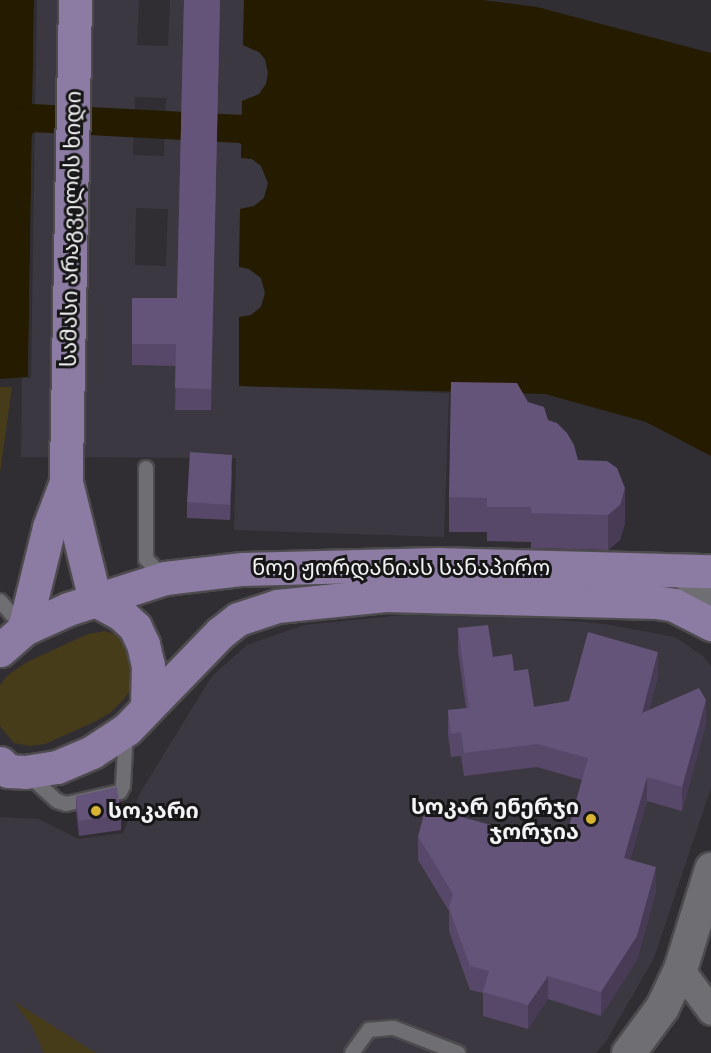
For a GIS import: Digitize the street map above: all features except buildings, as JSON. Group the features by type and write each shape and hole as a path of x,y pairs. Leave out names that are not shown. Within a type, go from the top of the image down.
{"main road":[{"name":"სამასი არაგველის ხიდი","path":"67,470 75,0"},
{"path":"67,470 95,600 121,614 135,627 143,644 148,665 137,718"},
{"path":"12,640 67,470"},
{"name":"ნოე ჟორდანიას სანაპირო","path":"12,640 68,609 165,578 242,569 414,565 697,571"},
{"path":"697,571 711,594"},
{"name":"ნოე ჟორდანიას სანაპირო","path":"8,769 57,767 92,752 137,718 220,633 238,619 277,606 385,595 656,602 674,606 711,624"},
{"path":"628,1053 662,1007 680,969 711,869"}],"street":[{"path":"680,969 711,1011"}],"lane":[{"path":"146,468 146,559 165,578"},
{"path":"0,601 12,640"},
{"path":"8,769 57,801 66,804 120,792 137,718"},
{"path":"352,1053 369,1030 394,1028 458,1053"}],"shaded area":[{"path":"0,0 34,0 28,377 0,379"},
{"path":"34,0 139,0 137,45 168,46 170,0 244,0 243,45 259,52 265,59 268,73 266,84 259,94 241,157 252,159 261,166 268,183 264,198 254,206 240,209 249,269 261,278 265,293 261,307 251,315 239,386 449,393 444,537 234,530 236,458 21,457 22,377 28,377","holes":["135,97 166,98 164,156 133,155","136,208 168,209 166,266 135,265"]},
{"path":"244,0 482,0 537,7 711,53 711,456 646,422 545,394 239,386 239,317 251,315 261,307 265,293 261,278 249,269 239,267 240,209 254,206 264,198 268,183 261,166 252,159 241,158 242,101 259,94 266,84 268,73 265,59 259,52 243,45"},
{"path":"0,387 12,387 0,473"},
{"path":"403,615 517,616 604,624 675,637 703,656 711,666 711,788 654,958 607,1040 596,1053 0,1053 0,817 39,819 78,839 123,833 140,793 212,676 247,645 304,625"},
{"path":"105,631 121,636 133,662 132,688 123,700 110,713 45,744 29,746 14,743 0,726 0,685 8,675 27,662 88,634"},
{"path":"13,1001 96,1053 44,1053 32,1026"}],"pier":[{"path":"34,0 37,0 31,377 28,380"}],"waterway":[{"path":"0,133 32,118 242,129 277,143"}],"place":[{"name":"სოკარი","path":"96,811"},
{"name":"სოკარ ენერჯი ჯორჯია","path":"591,819"}]}
